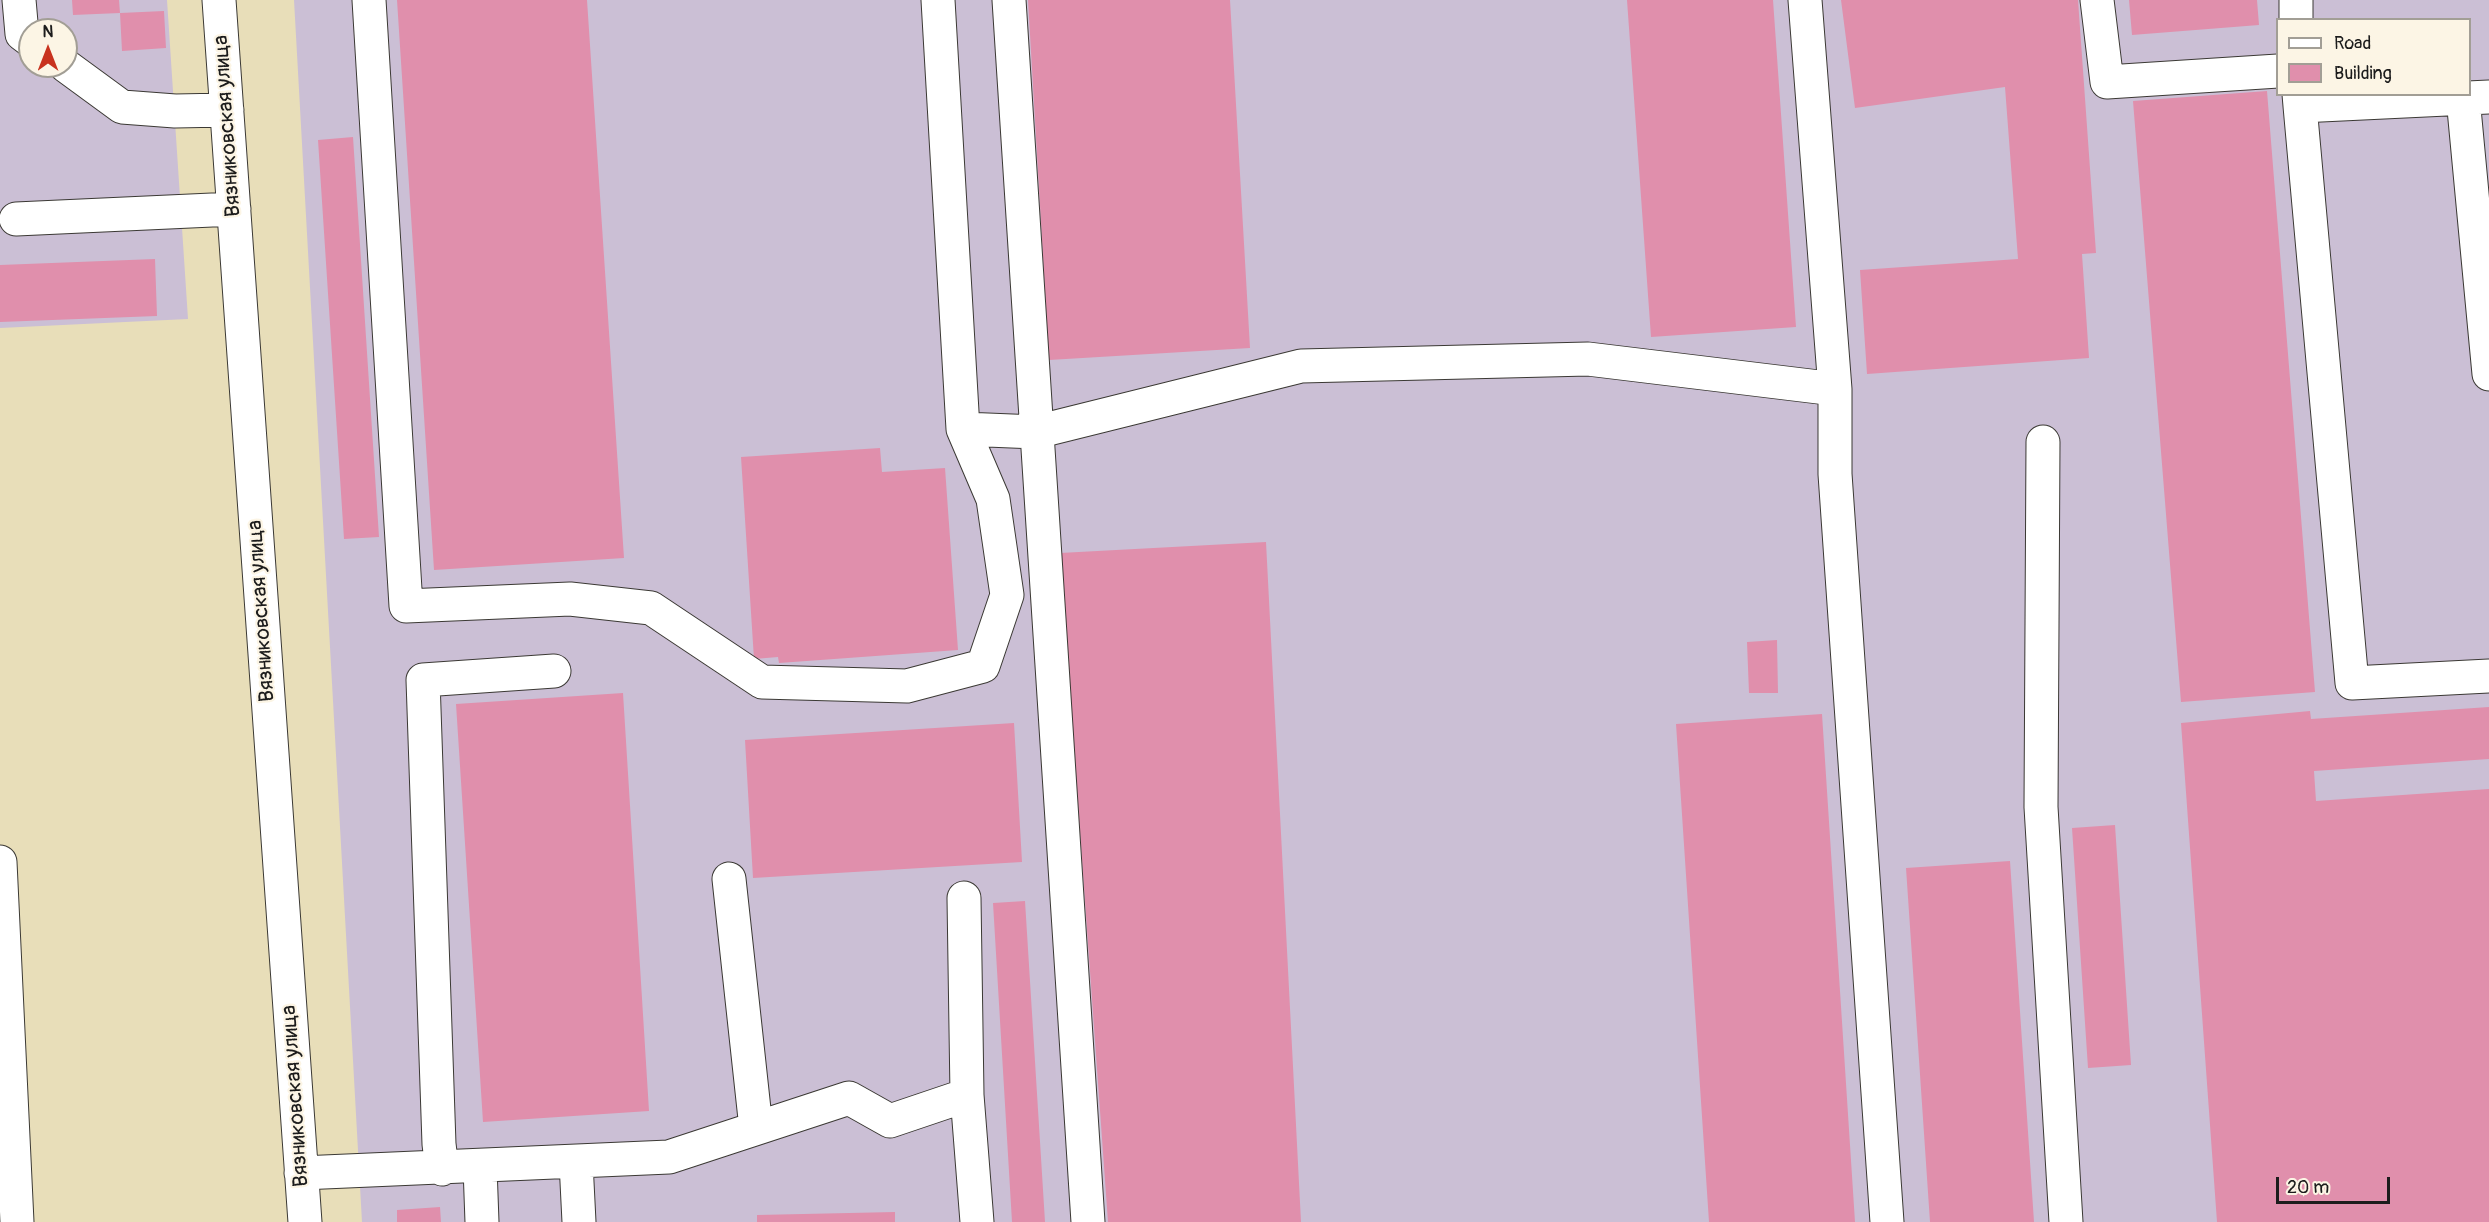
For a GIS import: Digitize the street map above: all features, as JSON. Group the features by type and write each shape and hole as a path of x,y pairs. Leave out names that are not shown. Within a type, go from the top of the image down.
{"street":[{"path":"19,0 21,18"},
{"name":"Вязниковская улица","path":"219,0 305,1222"},
{"path":"369,0 406,606 570,599 651,608 762,682 907,687 983,666 1007,595 993,499 963,429 938,0"},
{"path":"1008,0 1088,1222"},
{"path":"1805,0 1835,389 1835,474 1887,1222"},
{"path":"2097,0 2107,82 2276,71"},
{"path":"2296,0 2296,18"},
{"path":"78,75 122,107 175,111 227,110"},
{"path":"2489,374 2476,98 2300,100 2352,683 2489,676"},
{"path":"16,219 234,209"},
{"path":"963,429 1036,432 1301,366 1588,359 1835,389"},
{"path":"2043,442 2041,807 2066,1222"},
{"path":"442,1169 439,1144 423,680 554,671"},
{"path":"0,862 7,1136 16,1222"},
{"path":"729,879 756,1128"},
{"path":"964,898 967,1095 977,1222"},
{"path":"302,1173 442,1169 669,1157 849,1098 890,1121 967,1095"},
{"path":"576,1162 579,1222"},
{"path":"480,1167 482,1222"}],"shaded area":[{"path":"0,0 167,0 188,319 0,328"},
{"path":"294,0 2489,0 2489,1222 362,1222"}],"building":[{"path":"72,0 119,0 120,13 73,15"},
{"path":"397,0 587,0 624,558 434,570"},
{"path":"1028,0 1230,0 1250,348 1049,360"},
{"path":"1627,0 1773,0 1796,327 1651,337"},
{"path":"1841,0 2078,0 2096,253 2082,254 2089,358 1867,374 1860,270 2018,259 2005,87 1855,108"},
{"path":"2129,0 2257,0 2259,25 2132,35"},
{"path":"164,11 166,48 122,51 120,13"},
{"path":"2267,91 2315,692 2181,702 2133,101"},
{"path":"353,137 379,537 344,539 318,140"},
{"path":"155,259 157,316 0,322 0,265"},
{"path":"880,448 882,472 945,468 958,650 779,663 778,657 754,659 741,457"},
{"path":"1266,542 1301,1222 1108,1222 1060,553"},
{"path":"1777,640 1778,693 1749,693 1747,642"},
{"path":"623,693 649,1111 483,1122 456,704"},
{"path":"2489,707 2489,759 2314,771 2316,801 2489,789 2489,1222 2217,1222 2181,723 2310,711 2311,719"},
{"path":"1822,714 1855,1222 1709,1222 1676,724"},
{"path":"1014,723 1022,862 753,878 745,740"},
{"path":"2115,825 2131,1065 2088,1068 2072,828"},
{"path":"2010,861 2034,1222 1930,1222 1906,868"},
{"path":"1025,901 1045,1222 1012,1222 993,903"},
{"path":"440,1207 441,1222 397,1222 397,1210"},
{"path":"895,1212 895,1222 757,1222 757,1215"}]}
